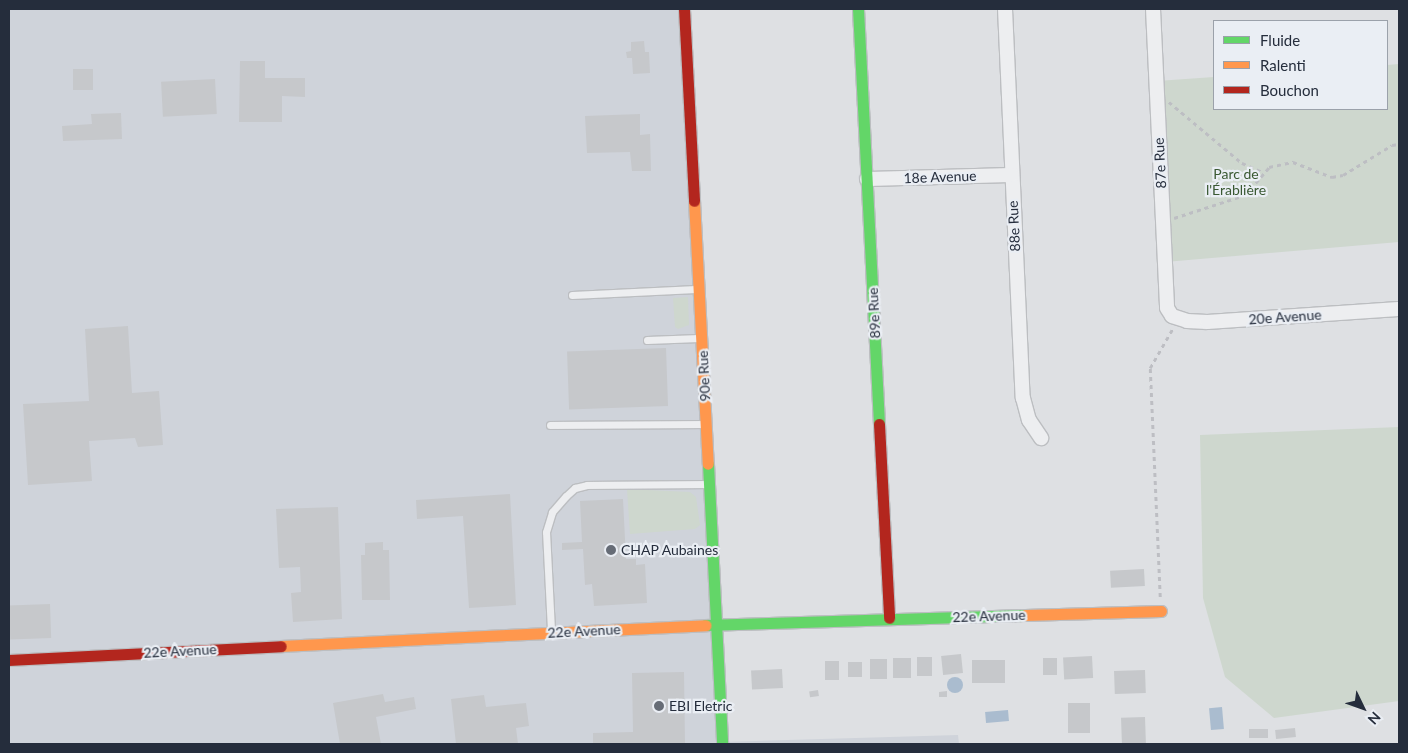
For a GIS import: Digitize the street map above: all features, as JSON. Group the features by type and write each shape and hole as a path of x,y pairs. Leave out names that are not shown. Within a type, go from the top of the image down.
{"street":[{"name":"90e Rue","path":"684,9 722,744"},
{"name":"89e Rue","path":"858,9 889,618"},
{"name":"88e Rue","path":"1005,9 1023,398 1030,420 1041,438"},
{"name":"87e Rue","path":"1153,9 1167,308 1175,317"},
{"name":"18e Avenue","path":"868,180 1012,175"},
{"name":"20e Avenue","path":"1175,317 1207,322 1399,309"},
{"name":"22e Avenue","path":"9,660 717,624 1160,611"}],"lane":[{"path":"572,295 699,289"},
{"path":"647,340 702,338"},
{"path":"550,425 706,424"},
{"path":"552,633 546,532 552,512 566,496 575,488 587,485 710,484"}],"path":[{"path":"1157,95 1242,163 1262,172"},
{"path":"1163,221 1245,195 1262,172 1269,167 1293,162 1332,177 1343,175 1392,145 1399,144"},
{"path":"1160,611 1150,368 1175,317"}],"shaded area":[{"path":"9,9 684,9 722,742 958,735 959,744 9,744"}],"green space":[{"name":"Parc de l'Érablière","path":"1399,64 1399,242 1165,262 1157,81 1213,77 1213,110 1388,110 1388,65"},
{"path":"688,297 689,325 678,329 675,327 673,298"},
{"path":"1399,427 1399,701 1274,718 1225,677 1203,598 1200,435"},
{"path":"627,489 690,492 696,497 700,525 695,529 630,534"}],"water":[{"path":"955,677 963,685 955,693 947,685"},
{"path":"1222,707 1224,729 1211,730 1209,708"},
{"path":"1008,710 1009,721 986,723 985,712"}],"building":[{"path":"644,41 645,52 649,52 650,73 633,74 632,58 627,58 626,52 631,51 631,42"},
{"path":"240,61 265,61 265,78 305,78 305,97 282,96 282,122 239,122"},
{"path":"73,69 93,69 93,90 73,90"},
{"path":"215,79 217,114 163,117 161,82"},
{"path":"121,113 122,139 63,141 62,126 92,124 91,114"},
{"path":"640,114 640,135 650,134 651,171 632,171 630,152 587,153 585,116"},
{"path":"128,326 132,393 159,391 163,445 138,447 135,438 89,441 92,481 28,485 23,404 89,401 85,329"},
{"path":"666,348 668,406 569,409 567,351"},
{"path":"510,494 516,605 469,608 463,516 417,519 416,500"},
{"path":"623,499 626,559 636,559 636,565 645,564 647,603 594,606 592,584 585,585 583,549 562,550 562,543 582,542 580,501"},
{"path":"338,507 342,619 293,622 291,593 301,592 300,567 279,568 276,509"},
{"path":"383,542 383,550 389,550 390,600 362,600 361,555 365,555 365,543"},
{"path":"1144,569 1145,586 1111,588 1110,571"},
{"path":"50,604 51,638 10,639 9,605"},
{"path":"961,654 963,673 943,675 941,656"},
{"path":"1092,656 1093,678 1064,679 1063,658"},
{"path":"917,657 932,657 932,676 917,676"},
{"path":"893,658 911,658 911,678 893,678"},
{"path":"1043,658 1057,658 1057,675 1043,675"},
{"path":"870,659 887,659 887,679 870,679"},
{"path":"972,660 1005,660 1005,683 972,683"},
{"path":"825,661 839,661 839,680 825,680"},
{"path":"848,662 862,662 862,677 848,677"},
{"path":"782,669 783,688 752,690 751,671"},
{"path":"1145,670 1146,693 1115,694 1114,671"},
{"name":"EBI Eletric","path":"684,672 685,744 593,744 593,733 633,732 632,673"},
{"path":"818,690 819,696 810,697 809,691"},
{"path":"947,691 947,697 939,697 939,692"},
{"path":"383,694 385,702 414,697 416,709 376,717 381,744 340,744 333,703"},
{"path":"484,695 486,707 526,703 529,726 516,728 518,744 456,744 451,699"},
{"path":"1068,703 1090,703 1090,733 1068,733"},
{"path":"1145,717 1146,744 1122,744 1121,718"},
{"path":"1295,728 1296,737 1276,739 1275,730"},
{"path":"1249,729 1268,729 1268,738 1249,738"}],"traffic: fast":[{"path":"858,9 879,424"},
{"path":"708,464 722,744"},
{"path":"705,625 1025,615"}],"traffic: slow":[{"path":"694,201 708,464"},
{"path":"1025,615 1161,611"},
{"path":"281,646 705,625"}],"traffic: jam":[{"path":"684,9 694,201"},
{"path":"879,424 889,618"},
{"path":"9,660 281,646"}],"place":[{"name":"CHAP Aubaines","path":"611,550"},
{"name":"EBI Eletric","path":"659,706"}]}
